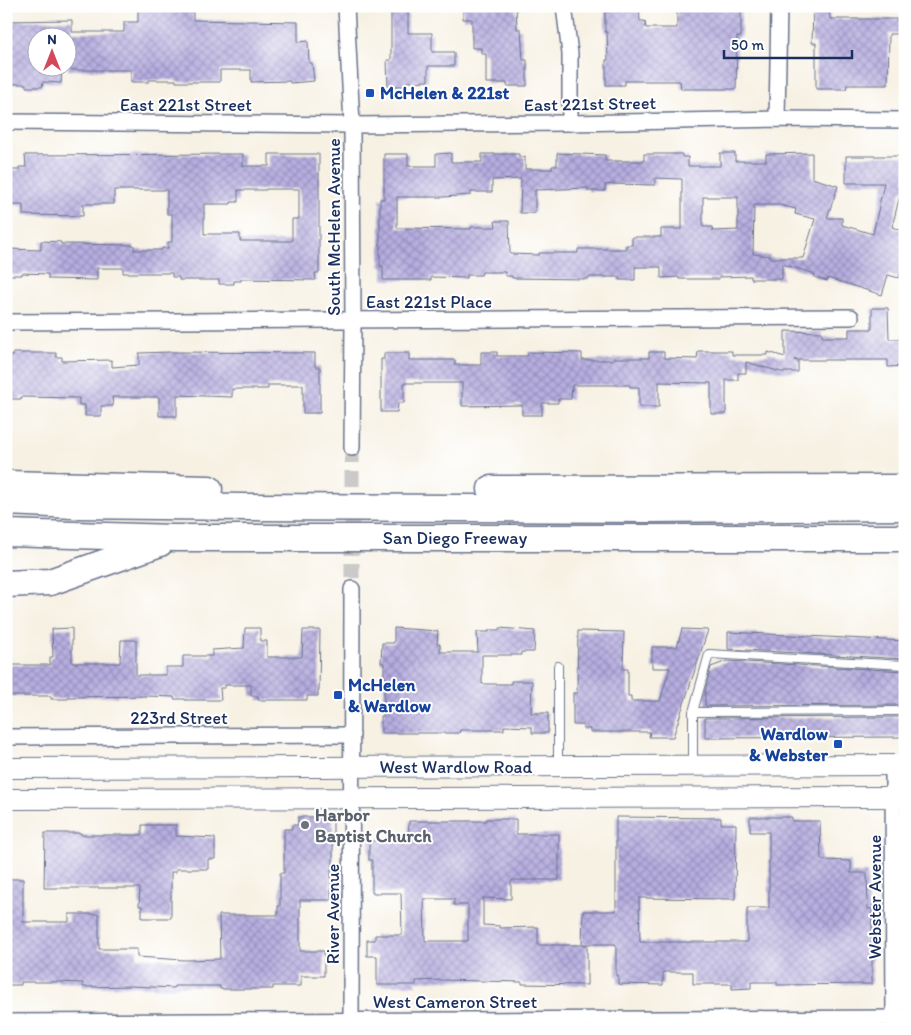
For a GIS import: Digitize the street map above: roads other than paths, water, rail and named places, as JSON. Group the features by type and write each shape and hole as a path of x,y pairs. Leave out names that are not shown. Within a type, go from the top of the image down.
{"highway":[{"path":"6,484 301,490 905,488"},
{"path":"6,502 74,505 244,507 659,509 905,507"},
{"path":"117,537 167,518 664,521 905,520"},
{"name":"San Diego Freeway","path":"6,533 174,538 905,538"},
{"path":"6,584 50,582 174,538"}],"main road":[{"name":"West Wardlow Road","path":"6,768 899,765"},
{"name":"West Wardlow Road","path":"6,799 899,797"}],"street":[{"name":"South McHelen Avenue","path":"346,6 352,125 352,448"},
{"path":"564,6 570,54 570,124"},
{"path":"778,119 779,6"},
{"name":"East 221st Street","path":"6,122 352,125 570,124 778,119 905,120"},
{"name":"East 221st Place","path":"6,322 851,317"},
{"path":"351,799 352,589"},
{"name":"223rd Street","path":"6,737 352,735"},
{"name":"Webster Avenue","path":"898,1022 899,765"},
{"name":"River Avenue","path":"351,799 351,1025"},
{"name":"West Cameron Street","path":"6,1022 351,1025 898,1022"}],"lane":[{"path":"693,766 693,712 709,654 905,665"},
{"path":"558,666 558,767"},
{"path":"693,712 905,711"}],"tunnel":[{"path":"352,448 352,589"}],"place":[{"name":"McHelen & 221st","path":"370,93"},
{"name":"McHelen & Wardlow","path":"338,695"},
{"name":"Wardlow & Webster","path":"838,744"},
{"name":"Harbor Baptist Church","path":"305,825"}]}
